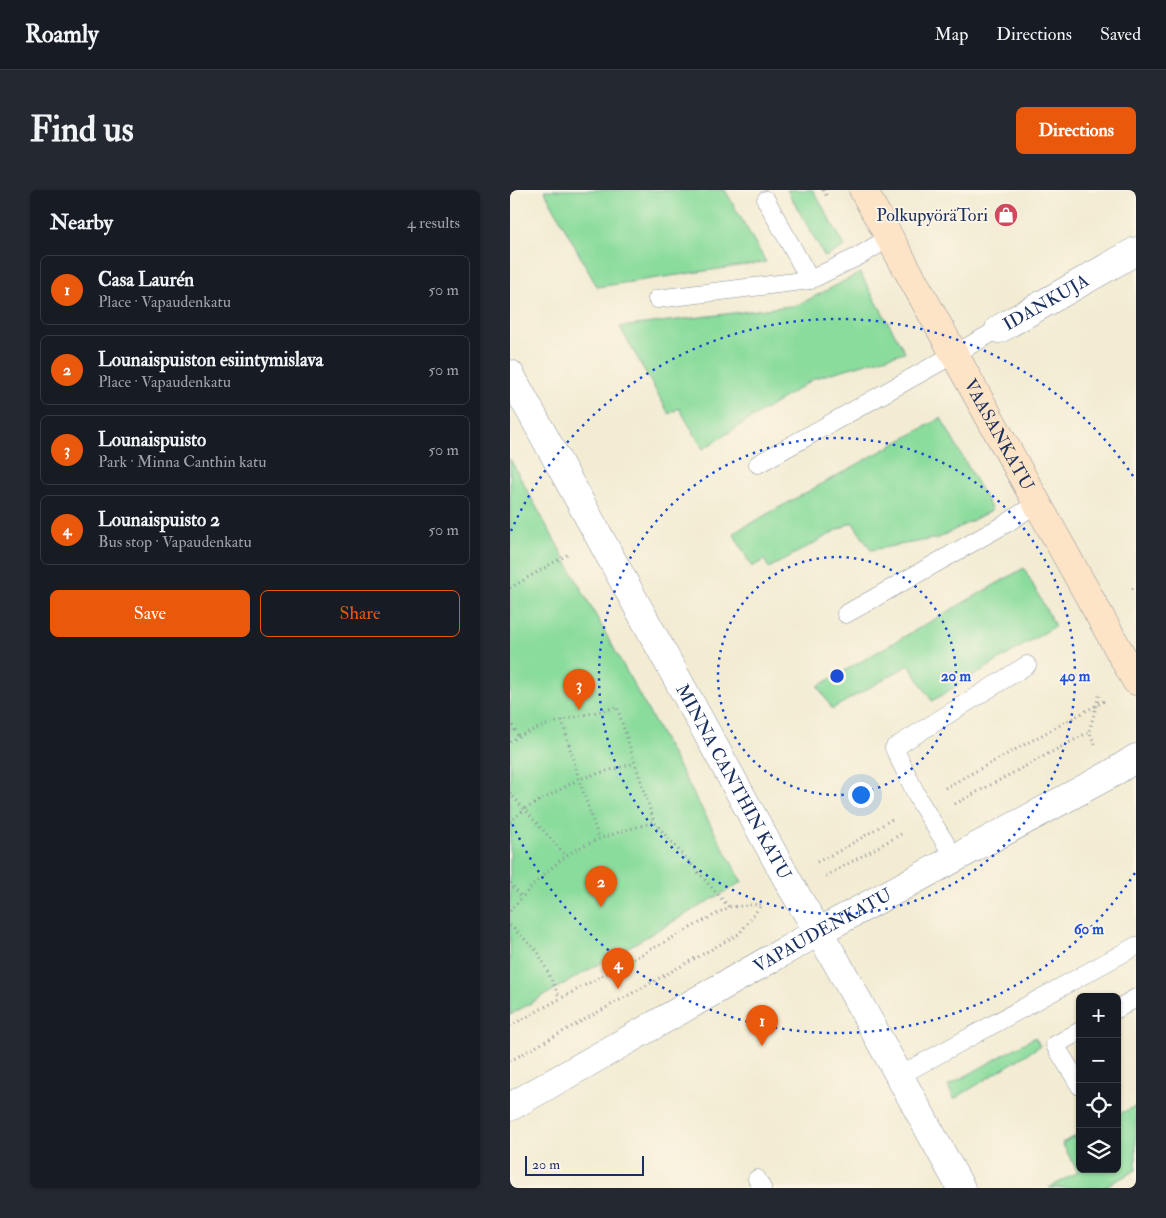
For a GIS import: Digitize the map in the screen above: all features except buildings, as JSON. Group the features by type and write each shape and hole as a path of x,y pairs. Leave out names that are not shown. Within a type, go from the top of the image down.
{"main road":[{"name":"VAASANKATU","path":"863,190 1136,681"}],"street":[{"name":"IDANKUJA","path":"999,329 1136,251"},
{"name":"MINNA CANTHIN KATU","path":"510,374 792,888 836,961 958,1187"},
{"name":"VAPAUDENKATU","path":"510,1108 818,932 1111,774 1136,758"}],"lane":[{"path":"766,200 810,280"},
{"path":"658,298 810,280 859,256 889,238"},
{"name":"IDANKUJA","path":"758,464 999,329"},
{"path":"846,614 1037,503"},
{"path":"954,857 920,802 894,748 1027,665"},
{"path":"899,1076 1136,946"},
{"path":"1121,1007 1136,998"},
{"path":"1076,1033 1056,1045 1078,1083"}],"path":[{"path":"510,588 554,563 597,534"},
{"path":"1132,590 1136,587"},
{"path":"812,864 843,849 920,802 1097,705"},
{"path":"510,742 518,736 562,720 617,707 654,822 729,907"},
{"path":"562,720 579,779 600,839"},
{"path":"510,722 518,736"},
{"path":"510,822 525,809 579,779 635,763"},
{"path":"510,793 566,856"},
{"path":"510,911 522,897 566,856 600,839 654,822"},
{"path":"510,883 522,897"},
{"path":"510,1026 729,907 762,904 739,934 510,1061"},
{"path":"510,925 538,952 560,998"}],"green space":[{"path":"544,190 725,190 766,262 597,287"},
{"path":"787,190 813,190 845,246 825,257"},
{"path":"860,273 905,352 815,378 703,449 679,408 669,414 620,327 798,305"},
{"path":"941,418 992,510 939,538 871,550 852,522 769,568 764,560 752,567 733,533"},
{"path":"510,459 742,882 510,1015"},
{"path":"1024,568 1055,626 932,701 909,665 832,709 818,686"},
{"path":"1035,1037 1040,1046 954,1099 948,1086"},
{"path":"1136,1106 1136,1170 1103,1188 1049,1188 1076,1173 1121,1173 1121,1113"},
{"path":"1076,1136 1076,1168 1062,1143"}],"place":[{"name":"PolkupyöräTori","path":"1006,215"},
{"name":"Lounaispuisto","path":"579,710"},
{"name":"Lounaispuiston esiintymislava","path":"601,907"},
{"name":"Lounaispuisto 2","path":"618,989"},
{"name":"Casa Laurén","path":"762,1046"}]}
